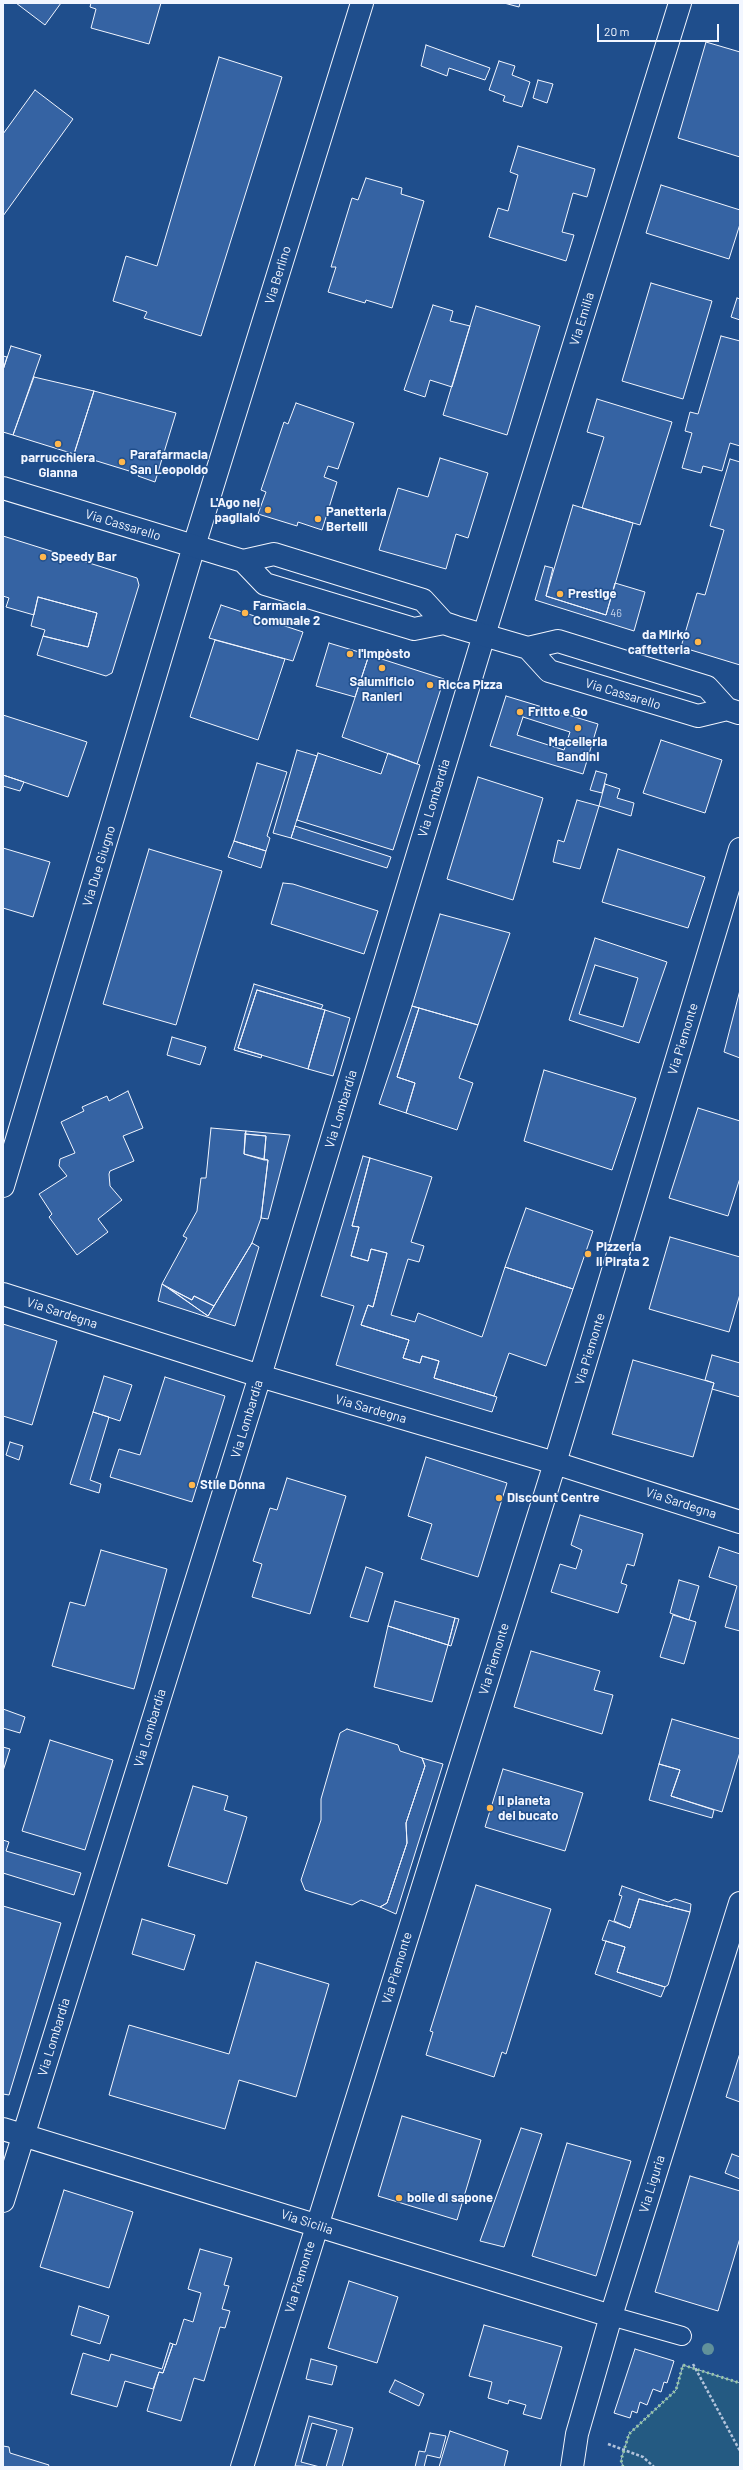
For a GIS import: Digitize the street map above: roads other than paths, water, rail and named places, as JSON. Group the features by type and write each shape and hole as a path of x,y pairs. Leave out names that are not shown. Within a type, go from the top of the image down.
{"street":[{"name":"Via Berlino","path":"194,546 362,3"},
{"name":"Via Emilia","path":"484,635 680,3"},
{"name":"Via Cassarello","path":"3,488 243,561 265,584 392,623 414,629 444,622"},
{"name":"Via Due Giugno","path":"3,1186 194,546"},
{"name":"Via Cassarello","path":"243,561 274,554 423,600 444,622 484,635 528,648 558,641 707,687 734,711"},
{"name":"Via Lombardia","path":"3,2201 13,2132 260,1376 484,635"},
{"name":"Via Cassarello","path":"528,648 549,671 564,676 698,716 734,711"},
{"name":"Via Piemonte","path":"242,2467 316,2225 555,1463 740,849"},
{"name":"Via Sardegna","path":"3,1294 260,1376 555,1463 740,1522"},
{"name":"Via Liguria","path":"572,2467 577,2434 611,2316 735,1937 740,1903"},
{"name":"Via Sicilia","path":"13,2132 611,2316"}],"lane":[{"path":"611,2316 682,2336"}],"place":[{"name":"parrucchiera Gianna","path":"58,444"},
{"name":"Parafarmacia San Leopoldo","path":"122,462"},
{"name":"L'Ago nel pagliaio","path":"268,510"},
{"name":"Panetteria Bertelli","path":"318,519"},
{"name":"Speedy Bar","path":"43,557"},
{"name":"Prestige","path":"560,594"},
{"name":"Farmacia Comunale 2","path":"245,613"},
{"name":"da Mirko caffetteria","path":"698,642"},
{"name":"l'impòsto","path":"350,654"},
{"name":"Salumificio Ranieri","path":"382,668"},
{"name":"Ricca Pizza","path":"430,685"},
{"name":"Fritto e Go","path":"520,712"},
{"name":"Macelleria Bandini","path":"578,728"},
{"name":"Pizzeria il Pirata 2","path":"588,1254"},
{"name":"Stile Donna","path":"192,1485"},
{"name":"Discount Centre","path":"499,1498"},
{"name":"il pianeta del bucato","path":"490,1808"},
{"name":"bolle di sapone","path":"399,2198"}]}
